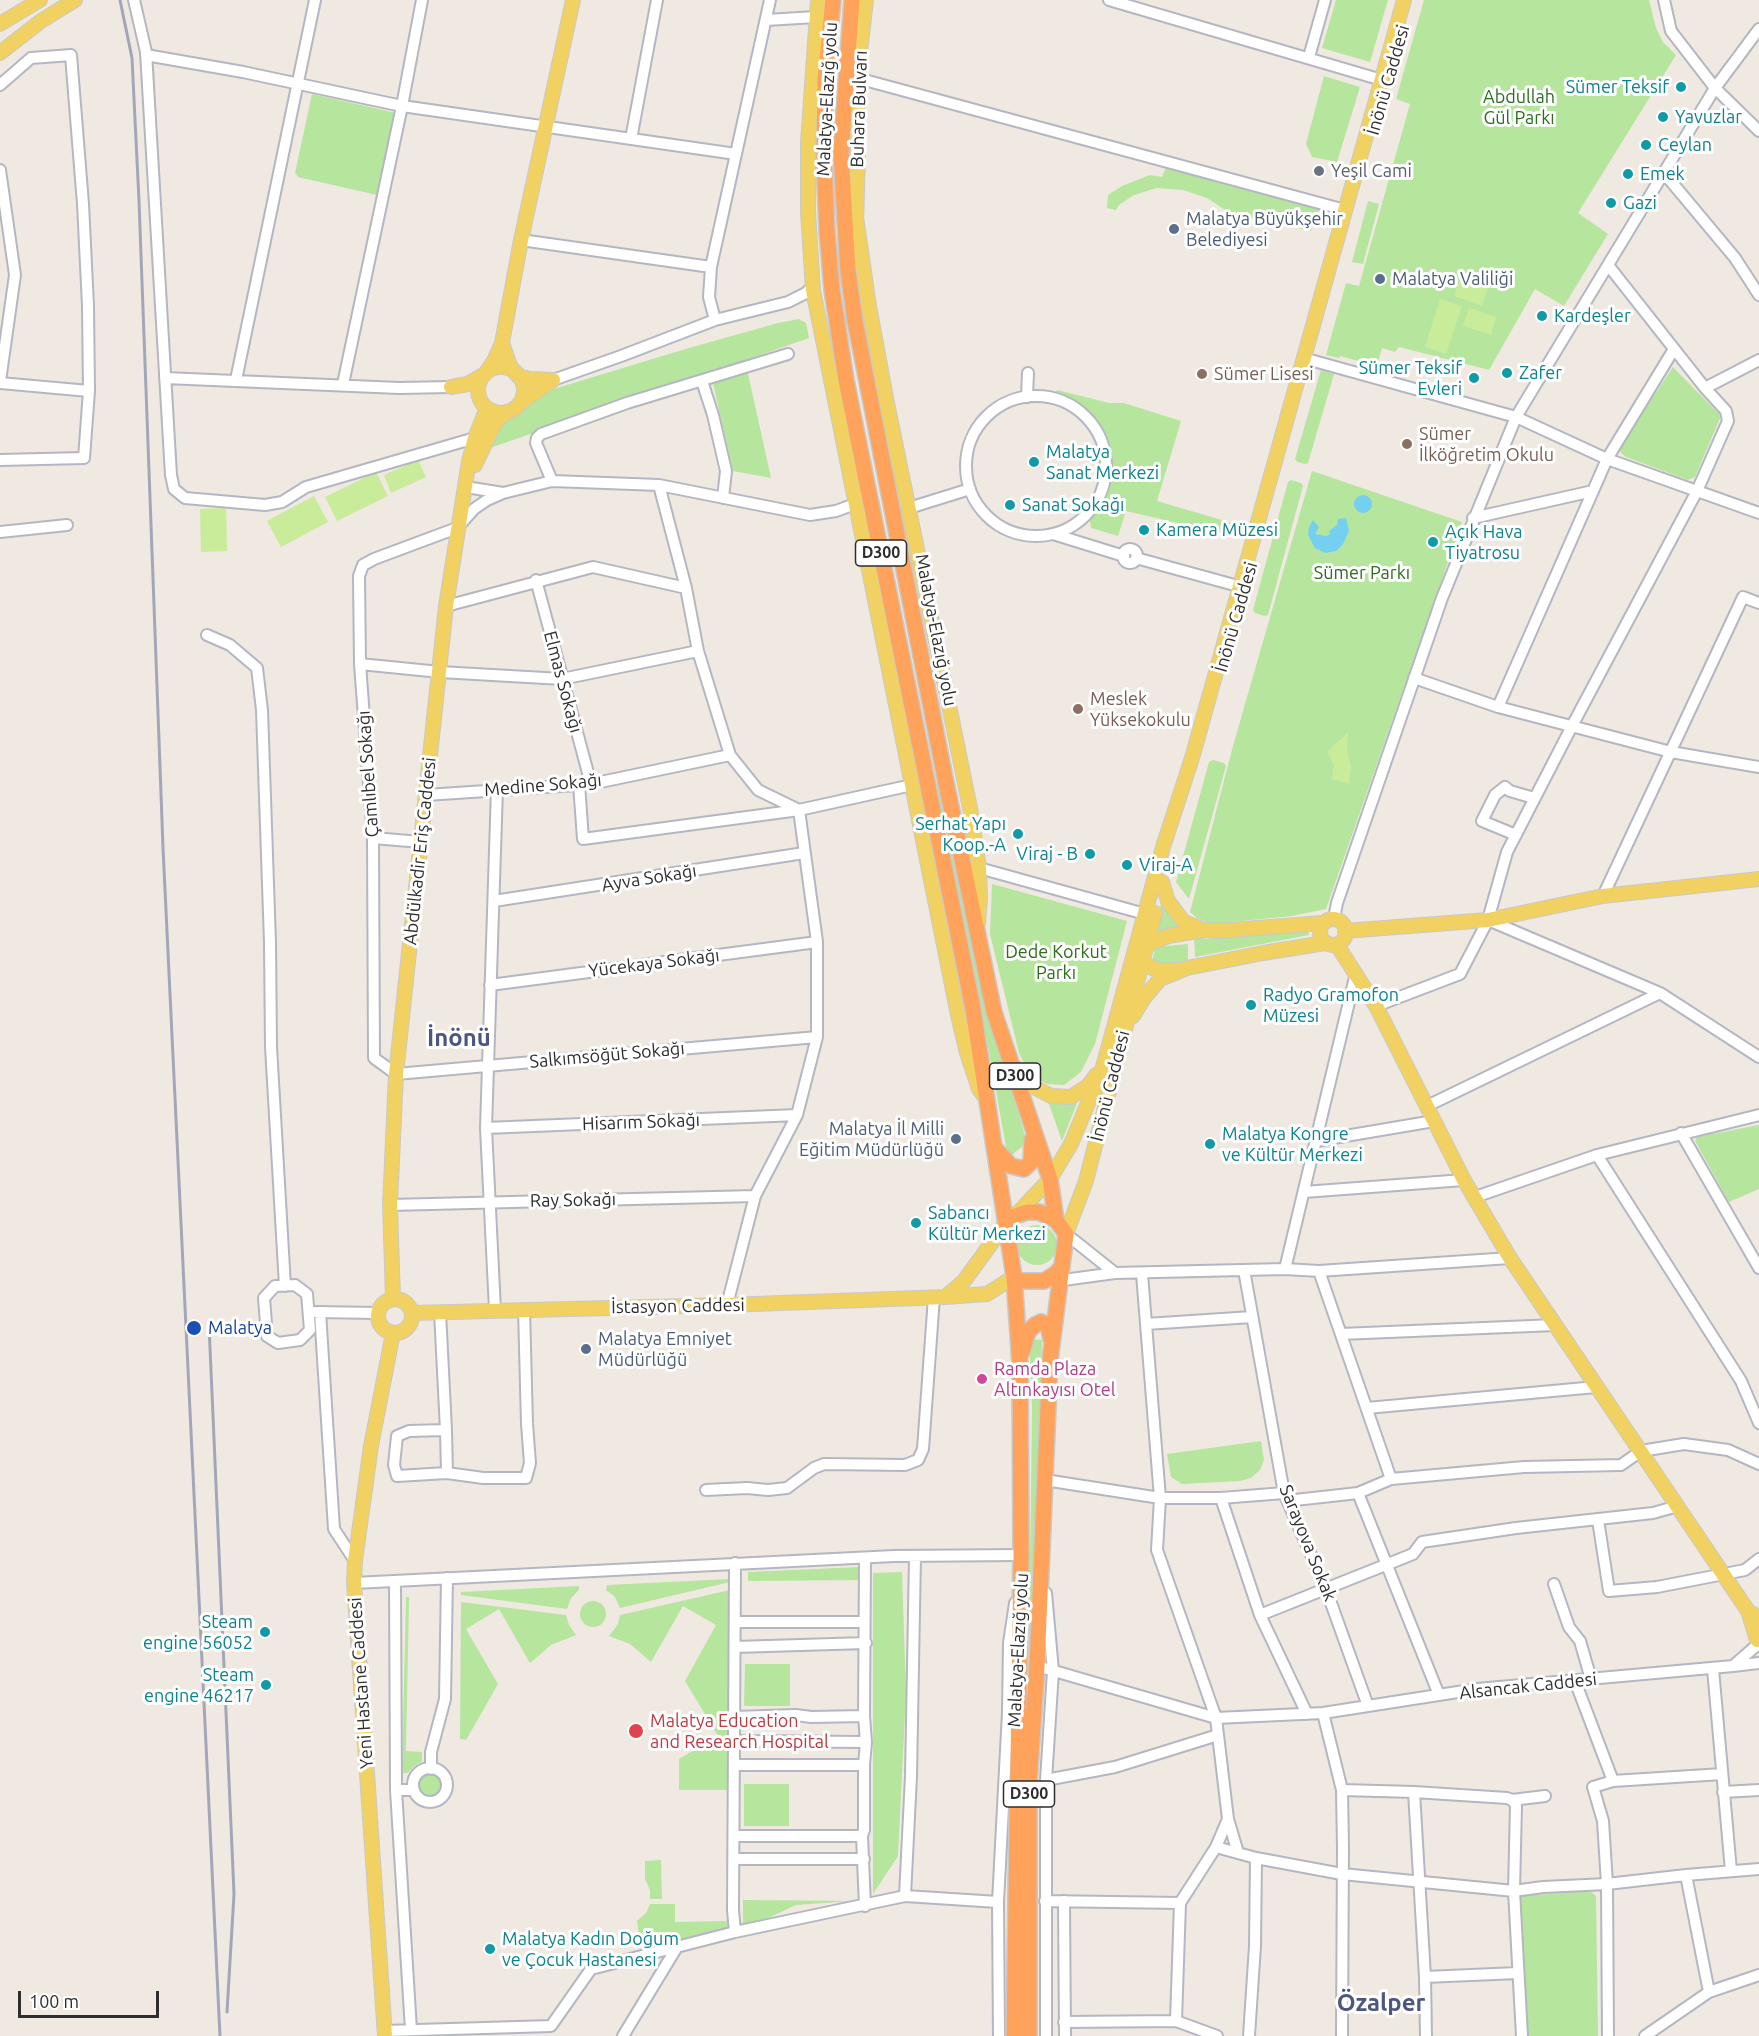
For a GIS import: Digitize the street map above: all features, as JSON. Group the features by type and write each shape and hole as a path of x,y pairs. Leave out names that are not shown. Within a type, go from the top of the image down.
{"highway":[{"name":"Malatya-Elazığ yolu","path":"833,0 825,80 824,157 826,231 832,290 846,380 973,1009 994,1147 1011,1219"},
{"name":"Malatya-Elazığ yolu","path":"852,0 841,153 848,271 855,321 994,1012 1050,1179 1056,1220"},
{"path":"994,1147 1011,1166 1024,1169 1028,1167 1033,1155 1031,1123"},
{"path":"1027,1212 1039,1212 1056,1220 1066,1234 1061,1274 1044,1281 1021,1281 1014,1277 1011,1219 1027,1212"},
{"name":"Malatya-Elazığ yolu","path":"1029,2036 1029,1783 1037,1666 1050,1360 1061,1274"},
{"name":"Malatya-Elazığ yolu","path":"1014,1277 1020,1364 1021,1562 1014,2036"},
{"path":"1020,1364 1025,1338 1035,1325 1041,1322 1048,1325 1051,1334 1050,1360"}],"main road":[{"path":"0,24 40,0"},
{"path":"0,53 40,21 75,0"},
{"path":"484,405 478,388 502,343 521,240 573,0"},
{"path":"818,0 808,148 808,212 813,286 967,1053 979,1089 988,1101"},
{"name":"Buhara Bulvarı","path":"856,217 857,78 866,0"},
{"name":"İnönü Caddesi","path":"1066,1234 1086,1181 1141,953 1404,0"},
{"name":"İnönü Caddesi","path":"1141,953 1145,914 1163,848 1192,758 1238,586 1410,0"},
{"path":"855,321 856,217"},
{"path":"856,217 871,318 970,808 980,868 977,931"},
{"path":"502,343 510,366 519,375 524,390 519,404"},
{"path":"451,387 468,384 491,369 506,368 530,379 553,380"},
{"path":"466,487 496,421 553,380"},
{"path":"451,387 474,394 484,405 499,413 506,412"},
{"name":"Abdülkadir Eriş Caddesi","path":"393,1298 390,1205 396,1074 446,606 457,528 484,405"},
{"path":"1346,931 1488,920 1603,896 1759,879"},
{"path":"1162,882 1168,901 1177,914 1184,921 1204,930"},
{"path":"1329,921 1320,934 1356,973 1376,1006 1464,1180 1510,1258 1753,1615 1758,1644"},
{"path":"939,1297 964,1281 1011,1219 1050,1179 1071,1144 1103,1066 1141,953 1168,936 1204,930 1218,931 1339,921 1346,931"},
{"path":"1141,953 1152,968 1164,971 1186,969 1263,953 1331,944 1345,936 1346,931"},
{"path":"1124,1031 1144,998 1160,979 1186,969"},
{"path":"1009,1061 1030,1085 1051,1096 1071,1097 1088,1086 1103,1066"},
{"name":"İstasyon Caddesi","path":"412,1313 939,1297 987,1294 1014,1277"},
{"path":"393,1298 405,1301 412,1313 408,1327 404,1331 393,1333 383,1329 377,1319 377,1313 383,1303 393,1298"},
{"name":"Yeni Hastane Caddesi","path":"385,2034 354,1583 371,1446 393,1333"}],"street":[{"path":"134,0 146,55 171,475 174,489 185,498 265,505 282,502 306,487 475,438"},
{"path":"236,380 315,0"},
{"path":"343,384 422,0"},
{"path":"631,139 657,0"},
{"path":"715,320 709,297 711,267 770,0"},
{"path":"1109,0 1382,80"},
{"path":"1309,57 1325,0"},
{"path":"1664,0 1671,31 1715,88 1759,131"},
{"path":"766,20 816,17"},
{"path":"1329,921 1473,518 1516,417 1715,88 1759,29"},
{"path":"0,85 32,58 71,55 84,215 89,391 84,458 0,460"},
{"path":"146,55 402,105 736,154"},
{"path":"857,78 1345,210"},
{"path":"0,170 5,241 15,275 0,382 89,391"},
{"path":"1664,173 1735,258 1759,295"},
{"path":"521,240 711,267"},
{"path":"1376,1006 1460,974 1488,920 1507,852 1697,491 1728,421 1726,411 1705,388 1608,265"},
{"path":"553,380 715,320 788,302 806,293 813,286"},
{"path":"1498,707 1607,459 1674,349"},
{"path":"552,481 536,443 541,434 627,403 788,354"},
{"path":"1306,359 1516,417 1607,459 1759,513"},
{"path":"1705,388 1759,360"},
{"path":"1027,396 1028,373"},
{"path":"165,378 399,388 451,387"},
{"path":"702,381 713,415 726,471 723,498"},
{"path":"1027,396 1049,397 1070,404 1088,418 1100,436 1106,457 1105,479 1098,500 1085,517 1066,530 1053,534 1027,536 1007,531 990,519 977,504 970,489 966,462 972,438 985,418 1004,404 1027,396"},
{"path":"457,528 474,509 503,493 552,481 659,485 810,515 836,511 855,504"},
{"path":"659,485 686,588 698,651 730,755 758,790 799,810"},
{"path":"466,487 503,493"},
{"path":"909,508 970,489"},
{"path":"1473,518 1593,491"},
{"path":"0,532 67,525"},
{"name":"Çamlıbel Sokağı","path":"396,1074 374,1058 373,838 360,664 360,576 363,565 374,559 457,528"},
{"path":"1053,534 1124,556 1128,562 1136,558 1238,586"},
{"path":"446,606 536,580 593,567 686,588"},
{"name":"Elmas Sokağı","path":"536,580 591,784"},
{"path":"1603,896 1743,597 1759,603"},
{"path":"207,635 230,645 257,668 262,710 272,1047 285,1286"},
{"path":"360,664 440,672 562,679 698,651"},
{"path":"1414,678 1498,707 1671,752 1759,767"},
{"name":"Medine Sokağı","path":"426,795 591,784 730,755"},
{"path":"579,784 584,839 799,810 912,785"},
{"path":"1516,835 1482,821 1495,795 1505,787 1510,791 1534,798"},
{"path":"495,1310 486,1128 497,789"},
{"path":"727,1305 755,1196 797,1115 818,1037 817,942 799,810"},
{"path":"373,838 421,842"},
{"name":"Ayva Sokağı","path":"494,902 804,853"},
{"path":"980,868 1145,914"},
{"path":"1488,920 1660,993 1759,1057"},
{"name":"Yücekaya Sokağı","path":"490,985 817,942"},
{"path":"1285,1269 1356,973"},
{"path":"1427,1106 1660,993"},
{"name":"Salkımsöğüt Sokağı","path":"396,1074 818,1037"},
{"name":"Hisarım Sokağı","path":"486,1128 797,1115"},
{"path":"1475,1197 1596,1155 1759,1115"},
{"path":"1316,1141 1434,1121"},
{"path":"1681,1133 1759,1268"},
{"path":"1596,1155 1741,1381 1759,1423"},
{"path":"1305,1192 1464,1180"},
{"name":"Ray Sokağı","path":"390,1205 755,1196"},
{"path":"1066,1234 1115,1273"},
{"path":"1061,1274 1142,1274 1285,1269 1319,1271 1510,1258"},
{"name":"Sarayova Sokak","path":"1244,1270 1284,1493 1326,1589 1368,1706"},
{"path":"1319,1271 1391,1479"},
{"path":"1142,1274 1160,1498 1157,1550 1216,1718 1228,1819 1238,1853"},
{"path":"314,1312 310,1330 300,1340 278,1342 267,1336 264,1298 275,1286 295,1286 307,1294 314,1312 334,1529 355,1561"},
{"path":"706,1490 787,1488 814,1468 824,1464 905,1465 918,1460 922,1449 939,1297"},
{"path":"446,1430 409,1431 397,1436 394,1465 397,1476 447,1473 483,1478 526,1478 530,1463 526,1424 524,1309"},
{"path":"314,1312 377,1313"},
{"path":"440,1312 447,1473"},
{"path":"1146,1324 1252,1317"},
{"path":"1341,1334 1555,1325"},
{"path":"1367,1408 1596,1387"},
{"path":"1045,1480 1160,1498 1221,1498 1284,1493 1296,1500 1358,1493 1391,1479 1524,1467 1621,1465 1641,1451 1684,1444 1728,1450 1759,1464"},
{"path":"1358,1493 1440,1695"},
{"path":"1221,1498 1260,1615 1307,1714"},
{"path":"1260,1615 1413,1554 1422,1542 1516,1528 1653,1513 1678,1506"},
{"path":"1598,1520 1609,1591 1657,1587 1745,1570 1759,1558"},
{"path":"1042,1552 1053,1671 1046,1779 1046,2036"},
{"path":"905,1896 911,1776 915,1556"},
{"path":"354,1583 864,1557 915,1556 1021,1562 1009,1643 1008,1712 998,1902 999,2036"},
{"path":"864,1557 866,1742 862,1836 865,1906"},
{"path":"735,1563 735,1932"},
{"path":"431,1769 431,1752 445,1699 447,1578"},
{"path":"395,1581 396,1790 411,2030"},
{"path":"1554,1584 1569,1627 1580,1641 1591,1679"},
{"path":"735,1622 864,1622"},
{"path":"735,1647 866,1643"},
{"path":"1733,1666 1758,1644"},
{"name":"Alsancak Caddesi","path":"1037,1666 1216,1718 1323,1713 1538,1682 1575,1681 1759,1663"},
{"path":"1713,1669 1731,1871"},
{"path":"1575,1681 1613,1781"},
{"path":"1323,1713 1341,1790 1344,1847 1342,2036"},
{"path":"735,1717 864,1716"},
{"path":"1046,1779 1115,1767 1218,1735"},
{"path":"735,1741 866,1742"},
{"path":"735,1765 864,1766"},
{"path":"431,1769 442,1773 447,1788 441,1798 426,1802 420,1799 414,1790 414,1784 421,1771 431,1769"},
{"path":"1608,2036 1607,1884 1604,1821 1593,1788 1613,1781 1722,1774"},
{"path":"396,1790 414,1790"},
{"path":"1341,1790 1414,1792 1512,1800 1545,1796"},
{"path":"1723,1791 1759,1790"},
{"path":"1414,1792 1425,1977 1426,2036"},
{"path":"1512,1800 1516,1805 1514,1892 1522,2036"},
{"path":"1176,2020 1180,1903 1216,1847 1228,1819"},
{"path":"734,1836 862,1836"},
{"path":"1216,1847 1256,1858 1342,1874 1514,1892 1543,1887 1607,1884 1759,1869"},
{"path":"1249,2036 1256,1946 1256,1858"},
{"path":"734,1859 864,1859"},
{"path":"1686,1875 1709,1992"},
{"path":"385,2034 411,2030 551,2026 591,1969 735,1932 905,1896 998,1902"},
{"path":"1045,1901 1180,1903"},
{"path":"1064,1901 1065,2036"},
{"path":"623,2036 677,1947"},
{"path":"1425,1977 1518,1973"},
{"path":"1645,2036 1709,1992 1759,1975"},
{"path":"1064,2022 1176,2020 1217,2036"}],"green space":[{"path":"1336,0 1388,0 1370,62 1322,48"},
{"name":"Abdullah Gül Parkı","path":"1424,0 1649,0 1656,28 1663,42 1676,55 1578,213 1608,234 1564,306 1535,289 1489,370 1399,347 1395,352 1382,348 1377,366 1340,356 1339,358 1326,355 1346,283 1359,286 1410,104 1396,99"},
{"path":"1324,76 1360,87 1337,162 1312,157 1306,144"},
{"path":"312,94 396,113 377,195 298,177 295,173"},
{"path":"1167,165 1319,210 1311,231 1272,222 1231,217 1228,212 1207,198 1183,190 1157,188 1134,195 1119,205 1116,210 1107,208 1108,195 1122,186 1150,175 1162,177"},
{"path":"1368,201 1379,204 1363,264 1352,262"},
{"path":"1460,279 1488,288 1482,306 1454,296"},
{"path":"1440,299 1462,306 1446,354 1425,347"},
{"path":"1469,308 1496,317 1491,335 1463,326"},
{"path":"799,319 806,323 809,338 487,449 500,426 537,394 689,348"},
{"path":"1673,367 1721,416 1695,477 1688,480 1626,457 1621,453 1620,447"},
{"path":"747,369 771,478 733,471 712,379"},
{"path":"1321,370 1334,374 1308,463 1305,464 1295,459"},
{"path":"1057,390 1109,403 1124,403 1181,421 1157,501 1232,523 1229,535 1126,511 1118,536 1091,528 1090,520 1098,510 1109,479 1110,456 1103,434 1090,414 1072,401 1055,393"},
{"path":"418,460 426,477 391,493 384,475"},
{"name":"Sümer Parkı","path":"1312,471 1462,522 1326,909 1292,916 1211,924 1190,912 1233,746"},
{"path":"376,472 388,496 337,521 325,497"},
{"path":"1291,480 1303,486 1268,615 1264,616 1253,610 1288,482"},
{"path":"314,496 328,522 281,547 267,521"},
{"path":"226,508 227,551 201,552 200,509"},
{"path":"1348,732 1347,748 1351,768 1349,784 1332,779 1334,764 1327,752"},
{"path":"1213,760 1224,763 1226,766 1189,899 1176,882 1209,762"},
{"path":"942,782 993,1023 1027,1143 1008,1158 936,783"},
{"name":"Dede Korkut Parkı","path":"992,884 1127,921 1095,1044 1081,1072 1064,1085 1047,1084 1030,1075 1019,1053 990,934"},
{"path":"1162,899 1185,929 1153,938"},
{"path":"1308,930 1309,935 1195,957 1194,936 1206,939"},
{"path":"1188,944 1188,961 1172,967 1152,962 1155,947"},
{"path":"1079,1098 1062,1141 1048,1101"},
{"path":"1759,1125 1759,1189 1729,1202 1695,1141 1697,1137"},
{"path":"1037,1225 1051,1231 1057,1245 1051,1259 1037,1265 1023,1259 1017,1245 1023,1231"},
{"path":"1029,1339 1042,1340 1035,1647 1029,1647 1032,1408"},
{"path":"1261,1441 1264,1460 1260,1470 1251,1478 1240,1481 1182,1484 1171,1477 1167,1454"},
{"path":"860,1567 862,1580 748,1581 748,1572"},
{"path":"902,1572 906,1692 898,1856 873,1894 873,1573"},
{"path":"730,1579 730,1582 620,1608 615,1597 606,1590 607,1585"},
{"path":"579,1586 579,1590 571,1598 567,1609 461,1595 461,1592"},
{"path":"730,1590 729,1790 679,1790 679,1759 718,1736 685,1681 716,1625 683,1606 651,1662 630,1644 609,1636 618,1624 620,1615"},
{"path":"406,1597 409,1597 406,1751 422,1752 422,1761 408,1773 402,1773"},
{"path":"593,1601 602,1605 606,1614 602,1623 593,1627 584,1623 580,1614 584,1605"},
{"path":"461,1602 566,1615 576,1635 551,1645 530,1663 499,1609 466,1629 498,1684 466,1740 460,1739"},
{"path":"745,1664 790,1664 790,1706 744,1706"},
{"path":"430,1771 439,1775 443,1784 439,1793 430,1797 421,1793 417,1784 421,1775"},
{"path":"744,1784 789,1784 789,1826 744,1826"},
{"path":"661,1860 662,1899 650,1899 650,1890 645,1879 645,1861"},
{"path":"1590,1891 1596,1896 1598,2036 1527,2036 1521,1896"},
{"path":"743,1900 852,1901 796,1905 766,1919 743,1925"},
{"path":"650,1904 675,1904 675,1922 727,1921 728,1930 641,1951 637,1921 646,1913"}],"water":[{"path":"1363,495 1369,498 1372,504 1369,510 1363,513 1357,510 1354,504 1357,498"},
{"path":"1346,518 1349,531 1343,544 1336,551 1325,553 1315,548 1308,535 1313,520 1319,527 1315,534 1326,536 1337,525 1338,519"}],"railway":[{"path":"120,0 132,58 163,848 220,2036"},
{"path":"209,1325 234,1894 227,2012"}],"place":[{"name":"Sümer Teksif","path":"1681,87"},
{"name":"Yavuzlar","path":"1663,117"},
{"name":"Ceylan","path":"1646,145"},
{"name":"Yeşil Cami","path":"1319,171"},
{"name":"Emek","path":"1628,174"},
{"name":"Gazi","path":"1611,203"},
{"name":"Malatya Büyükşehir Belediyesi","path":"1174,229"},
{"name":"Malatya Valiliği","path":"1380,279"},
{"name":"Kardeşler","path":"1542,316"},
{"name":"Zafer","path":"1507,373"},
{"name":"Sümer Lisesi","path":"1202,374"},
{"name":"Sümer Teksif Evleri","path":"1474,378"},
{"name":"Sümer İlköğretim Okulu","path":"1407,444"},
{"name":"Malatya Sanat Merkezi","path":"1034,462"},
{"name":"Sanat Sokağı","path":"1010,505"},
{"name":"Kamera Müzesi","path":"1144,530"},
{"name":"Açık Hava Tiyatrosu","path":"1433,542"},
{"name":"Meslek Yüksekokulu","path":"1078,709"},
{"name":"Serhat Yapı Koop.-A","path":"1018,834"},
{"name":"Viraj - B","path":"1090,854"},
{"name":"Viraj-A","path":"1127,865"},
{"name":"Radyo Gramofon Müzesi","path":"1251,1005"},
{"name":"Malatya İl Milli Eğitim Müdürlüğü","path":"956,1139"},
{"name":"Malatya Kongre ve Kültür Merkezi","path":"1210,1144"},
{"name":"Sabancı Kültür Merkezi","path":"916,1223"},
{"name":"Malatya","path":"194,1328"},
{"name":"Malatya Emniyet Müdürlüğü","path":"586,1349"},
{"name":"Ramda Plaza Altınkayısı Otel","path":"982,1379"},
{"name":"Steam engine 56052","path":"265,1632"},
{"name":"Steam engine 46217","path":"266,1685"},
{"name":"Malatya Education and Research Hospital","path":"636,1731"},
{"name":"Malatya Kadın Doğum ve Çocuk Hastanesi","path":"490,1949"}],"district":[{"name":"İnönü","path":"459,1038"},
{"name":"Özalper","path":"1381,2003"}]}
